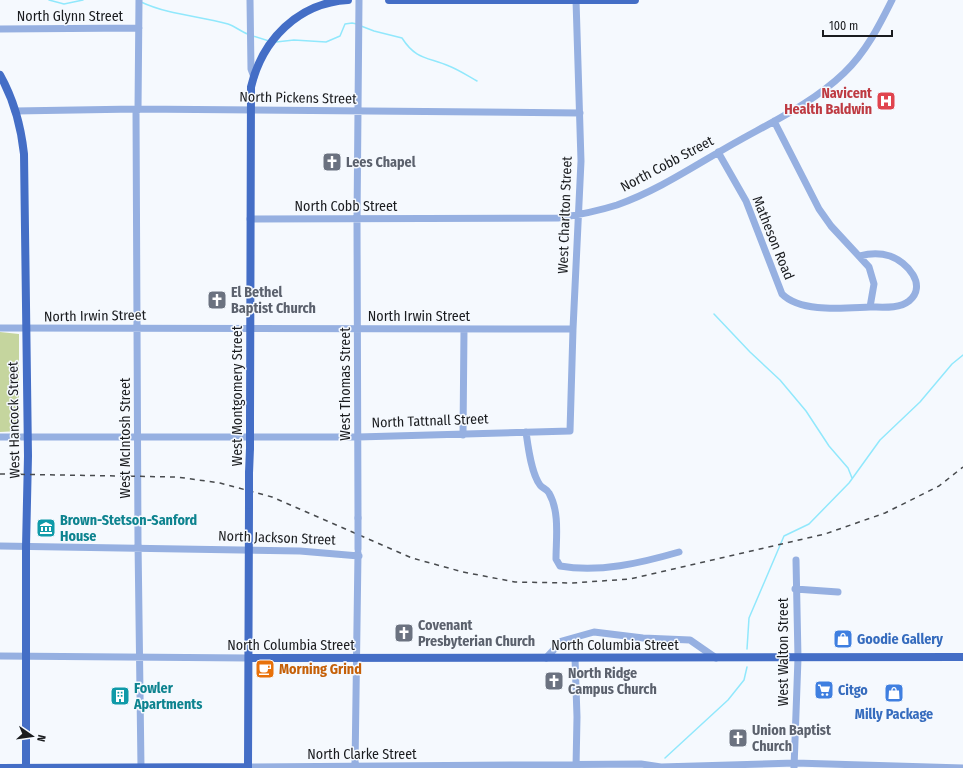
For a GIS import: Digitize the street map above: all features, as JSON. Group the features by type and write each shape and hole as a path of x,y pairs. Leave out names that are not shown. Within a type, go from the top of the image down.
{"main road":[{"path":"254,77 257,66 267,47 285,26 297,17 316,8 333,2 348,0"},
{"path":"389,0 635,0"},
{"name":"West Hancock Street","path":"0,75 16,111 21,131 24,154 27,437 26,768"},
{"name":"West Montgomery Street","path":"248,768 250,110 251,87 254,77"},
{"name":"North Columbia Street","path":"248,658 963,657"},
{"name":"North Clarke Street","path":"0,768 248,768"}],"street":[{"name":"West McIntosh Street","path":"139,0 137,109 137,328 141,767"},
{"name":"West Montgomery Street","path":"250,0 251,69 254,77"},
{"name":"West Thomas Street","path":"355,767 358,552 357,220 359,0"},
{"name":"North Cobb Street","path":"250,219 357,220 558,218 579,215 618,204 647,192 774,121 822,92 844,73 873,38 892,0"},
{"name":"West Charlton Street","path":"570,431 581,161 576,1"},
{"name":"North Glynn Street","path":"0,29 139,28"},
{"name":"North Pickens Street","path":"16,111 137,109 580,113"},
{"path":"774,121 819,209 831,226 860,256 872,273 874,284 870,307 899,305 909,301 914,295 916,282 913,273 899,260 880,254 860,256"},
{"name":"Matheson Road","path":"718,152 746,201 782,294 788,301 806,306 870,307"},
{"name":"North Irwin Street","path":"0,328 573,329"},
{"path":"463,435 464,329"},
{"name":"North Tattnall Street","path":"0,437 358,437 570,431"},
{"path":"526,432 529,452 540,485 549,492 555,511 556,559 560,566 610,567 639,563 679,552"},
{"name":"North Jackson Street","path":"0,546 358,552"},
{"name":"West Walton Street","path":"794,766 798,658 795,590 796,560"},
{"path":"795,590 838,592"},
{"path":"546,658 562,641 594,632 673,641 690,640 716,658"},
{"name":"North Columbia Street","path":"0,656 248,658"},
{"path":"575,658 577,717 576,767"},
{"path":"794,766 963,768"},
{"name":"North Clarke Street","path":"248,768 794,766"}],"green space":[{"path":"0,332 19,334 19,431 0,432"}],"waterway":[{"path":"49,0 64,4 83,0"},
{"path":"141,2 173,13 228,24 248,34"},
{"path":"276,42 294,40 326,42 340,36 345,24 357,24"},
{"path":"361,26 402,38 417,54 460,71 477,81"},
{"path":"253,36 269,41"},
{"path":"714,314 750,352 780,380 806,411 829,446 848,468 852,478"},
{"path":"747,649 749,618 784,536 809,524 849,483 880,440 920,402 952,364 963,355"},
{"path":"665,758 728,700 744,680 747,667"}],"railway":[{"path":"0,474 177,477 220,483 272,497 412,558 463,572 515,582 572,583 630,579 825,534 885,513 939,486 963,467"}],"place":[{"name":"Navicent Health Baldwin","path":"886,101"},
{"name":"Lees Chapel","path":"332,162"},
{"name":"El Bethel Baptist Church","path":"217,300"},
{"name":"Brown-Stetson-Sanford House","path":"46,528"},
{"name":"Covenant Presbyterian Church","path":"404,633"},
{"name":"Goodie Gallery","path":"843,639"},
{"name":"Morning Grind","path":"265,669"},
{"name":"North Ridge Campus Church","path":"554,681"},
{"name":"Citgo","path":"824,690"},
{"name":"Milly Package","path":"894,693"},
{"name":"Fowler Apartments","path":"120,696"},
{"name":"Union Baptist Church","path":"738,738"}]}
